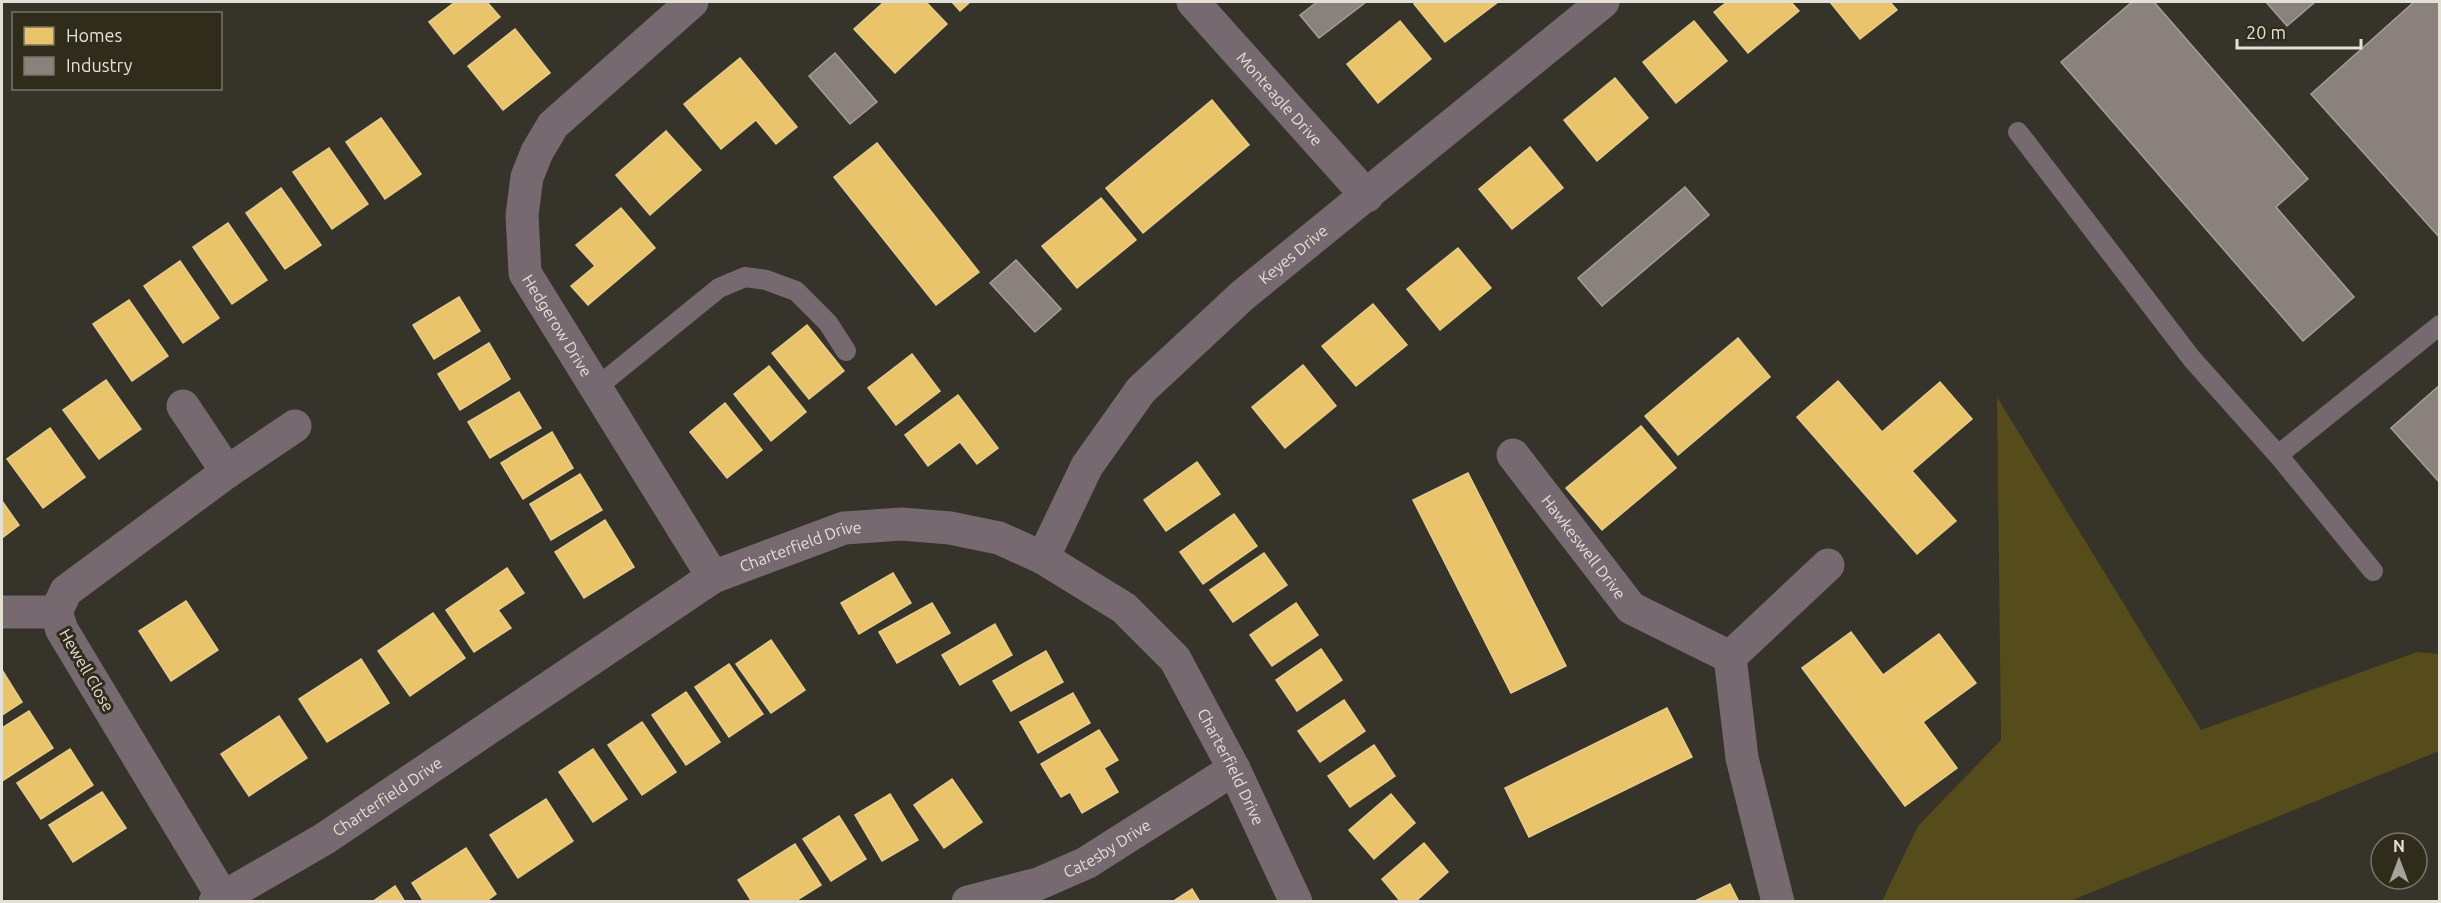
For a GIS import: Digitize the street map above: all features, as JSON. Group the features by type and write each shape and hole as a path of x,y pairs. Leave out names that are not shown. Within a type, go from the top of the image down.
{"street":[{"name":"Hedgerow Drive","path":"692,2 553,125 537,152 527,177 522,215 525,273 713,577"},
{"name":"Monteagle Drive","path":"1193,2 1367,196"},
{"name":"Keyes Drive","path":"1043,558 1087,466 1141,390 1243,295 1603,2"},
{"path":"183,405 227,472"},
{"name":"Hewell Close","path":"218,899 62,630 56,612 66,591 227,472 295,426"},
{"name":"Hawkeswell Drive","path":"1513,455 1631,608 1730,657"},
{"name":"Charterfield Drive","path":"218,899 324,838 713,577 844,528 902,524 950,528 999,538 1043,558 1124,608 1175,659 1234,769 1296,902"},
{"path":"1778,902 1742,758 1730,657 1828,565"},
{"path":"2,612 56,612"},
{"name":"Catesby Drive","path":"968,902 1038,884 1086,863 1234,769"}],"lane":[{"path":"2018,132 2192,359 2278,455 2373,571"},
{"path":"596,388 719,288 745,277 766,280 796,291 828,323 846,351"},
{"path":"2278,455 2439,324"}],"shaded area":[{"path":"1997,397 2201,730 2417,652 2439,654 2439,751 2070,901 1882,901 1918,826 2001,740"}],"building: Homes":[{"path":"455,2 487,2 500,17 454,54 429,22"},
{"path":"884,2 926,2 947,24 895,73 854,29"},
{"path":"952,2 970,2 960,11"},
{"path":"1417,2 1498,2 1445,42 1414,4"},
{"path":"1727,2 1791,2 1799,11 1748,53 1714,12"},
{"path":"1830,2 1890,2 1897,10 1860,39"},
{"path":"1400,21 1431,59 1378,103 1347,64"},
{"path":"1694,21 1727,61 1676,103 1643,62"},
{"path":"515,29 550,73 503,110 468,66"},
{"path":"740,58 797,127 776,144 756,120 721,149 684,104"},
{"path":"1615,78 1648,118 1597,161 1564,120"},
{"path":"1212,100 1249,145 1143,233 1106,188"},
{"path":"381,118 421,174 385,199 346,142"},
{"path":"666,131 701,170 650,215 616,175"},
{"path":"877,143 979,272 936,305 834,177"},
{"path":"1530,147 1563,188 1512,229 1479,189"},
{"path":"329,148 368,204 332,229 293,172"},
{"path":"281,188 321,245 285,269 246,213"},
{"path":"1101,198 1136,240 1077,288 1042,246"},
{"path":"621,208 655,248 588,305 571,286 595,266 576,245"},
{"path":"228,223 267,280 232,304 193,247"},
{"path":"1458,248 1491,288 1440,330 1407,289"},
{"path":"180,261 219,318 183,343 144,286"},
{"path":"459,297 480,331 434,359 413,325"},
{"path":"129,300 168,356 132,381 93,324"},
{"path":"1373,304 1407,345 1356,386 1322,346"},
{"path":"807,325 844,371 809,399 772,353"},
{"path":"1738,338 1770,377 1678,455 1645,416"},
{"path":"489,343 510,379 460,410 438,374"},
{"path":"912,354 940,391 896,425 868,388"},
{"path":"1303,365 1336,406 1285,448 1252,407"},
{"path":"769,366 806,412 771,441 734,394"},
{"path":"106,380 141,429 99,459 63,410"},
{"path":"1838,381 1882,432 1940,382 1972,419 1912,471 1956,521 1917,554 1797,417"},
{"path":"519,392 541,428 490,458 468,422"},
{"path":"958,395 998,448 977,464 960,442 928,466 905,435"},
{"path":"725,403 762,450 727,478 690,432"},
{"path":"1641,426 1676,468 1602,530 1566,488"},
{"path":"50,428 85,477 43,508 7,459"},
{"path":"552,432 573,468 523,499 501,463"},
{"path":"1197,462 1220,494 1166,531 1144,500"},
{"path":"1468,473 1566,666 1511,693 1413,500"},
{"path":"580,474 602,510 551,540 530,504"},
{"path":"2,501 19,525 2,538"},
{"path":"1234,514 1257,546 1203,584 1180,552"},
{"path":"605,520 634,567 584,598 555,552"},
{"path":"1264,553 1287,585 1233,622 1210,590"},
{"path":"507,568 524,593 498,610 511,628 474,652 446,610"},
{"path":"893,573 911,603 859,634 841,603"},
{"path":"186,601 218,650 171,681 139,631"},
{"path":"932,603 950,633 897,663 879,632"},
{"path":"1296,603 1318,635 1272,666 1250,635"},
{"path":"433,613 465,658 410,696 378,651"},
{"path":"995,624 1012,655 960,685 942,655"},
{"path":"1851,632 1883,675 1939,634 1976,683 1923,722 1957,768 1905,806 1802,668"},
{"path":"771,640 805,690 771,713 736,664"},
{"path":"1321,649 1342,680 1297,711 1276,680"},
{"path":"1046,651 1063,682 1011,711 993,681"},
{"path":"361,659 389,703 327,742 299,699"},
{"path":"729,664 763,714 729,737 695,687"},
{"path":"2,670 22,702 2,715"},
{"path":"686,692 720,742 686,765 652,715"},
{"path":"1073,693 1090,723 1038,753 1020,722"},
{"path":"1344,700 1365,731 1320,762 1298,731"},
{"path":"1667,708 1692,757 1529,837 1505,788"},
{"path":"29,711 53,748 2,781 2,728"},
{"path":"279,716 307,758 249,796 221,754"},
{"path":"642,722 676,772 642,795 608,745"},
{"path":"1099,730 1118,760 1104,768 1118,792 1082,813 1070,792 1061,797 1041,764"},
{"path":"1374,745 1395,776 1350,807 1328,776"},
{"path":"70,749 93,785 41,819 17,783"},
{"path":"593,749 627,799 593,822 559,772"},
{"path":"952,779 982,822 944,848 914,805"},
{"path":"102,792 126,828 73,862 49,825"},
{"path":"890,794 918,840 882,861 855,815"},
{"path":"1391,794 1415,823 1374,859 1349,830"},
{"path":"546,799 573,841 518,878 490,835"},
{"path":"839,816 866,859 831,881 803,839"},
{"path":"1424,843 1448,872 1415,902 1401,902 1382,879"},
{"path":"795,844 821,885 794,902 752,902 738,880"},
{"path":"466,848 496,894 485,902 424,902 412,883"},
{"path":"1730,884 1739,902 1693,902"},
{"path":"395,886 405,902 372,902"},
{"path":"1192,889 1200,902 1172,902"}],"building: Industry":[{"path":"1317,2 1366,2 1319,38 1300,15"},
{"path":"2132,2 2154,2 2308,179 2276,207 2354,297 2303,341 2061,62"},
{"path":"2266,2 2315,2 2287,26"},
{"path":"2414,2 2440,2 2440,238 2311,94"},
{"path":"835,53 877,102 850,124 809,76"},
{"path":"1685,187 1709,215 1602,306 1578,278"},
{"path":"1016,260 1061,309 1035,332 990,283"},
{"path":"2440,385 2440,483 2391,428"}]}
